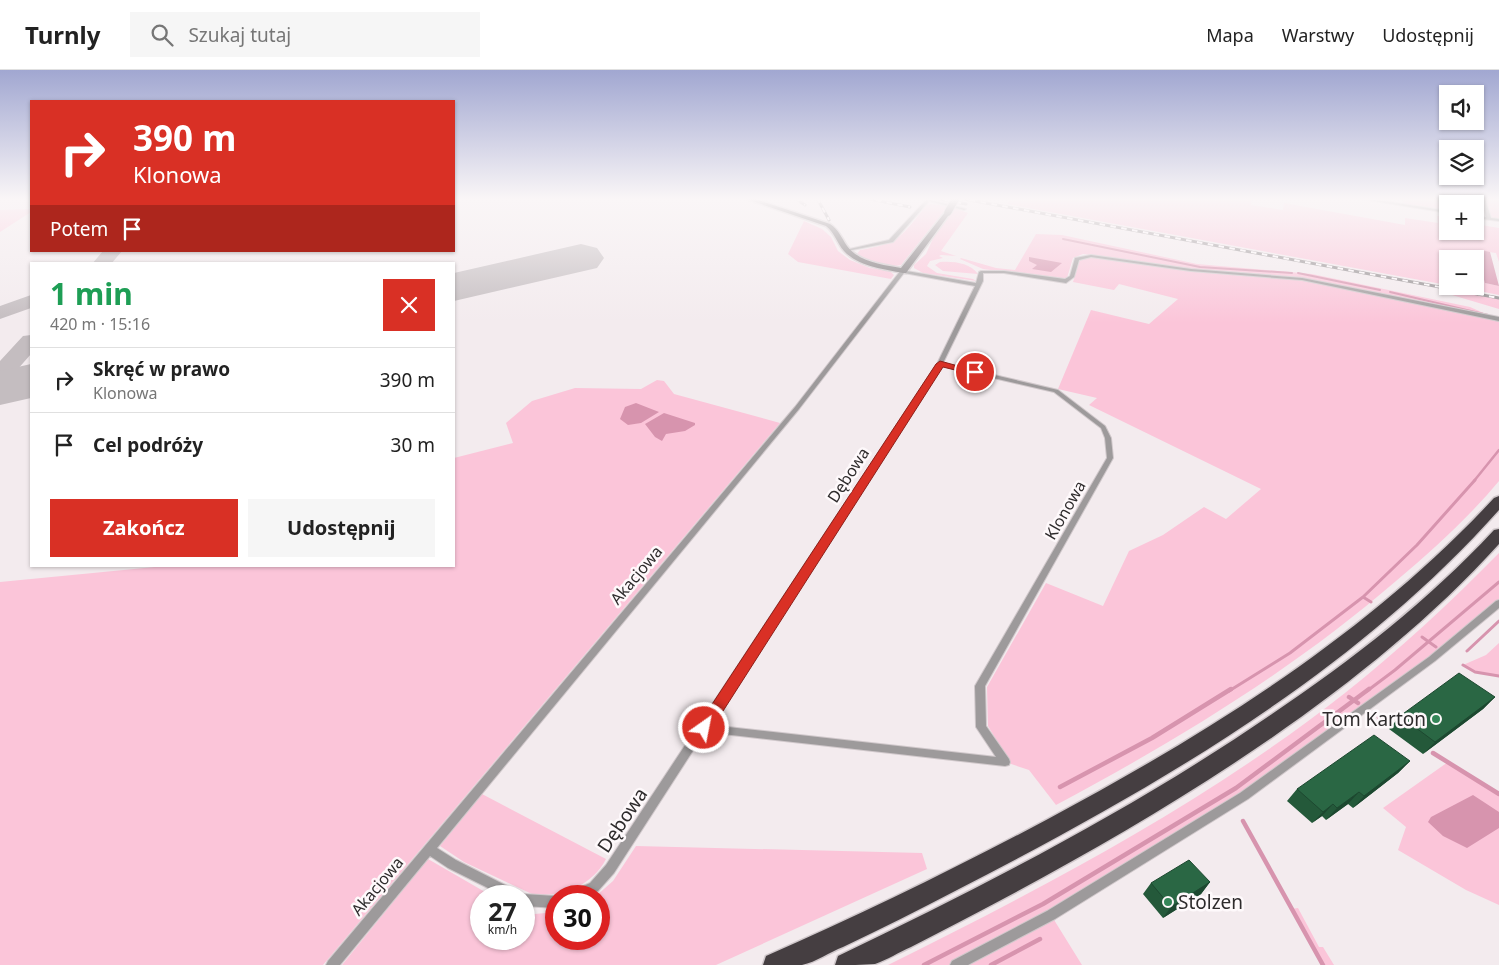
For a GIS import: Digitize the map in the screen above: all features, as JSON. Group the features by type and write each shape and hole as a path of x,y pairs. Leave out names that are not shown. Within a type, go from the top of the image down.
{"highway":[{"path":"775,965 980,867 1131,784 1204,740 1301,674 1390,607 1435,568 1499,501"},
{"path":"847,965 996,891 1070,851 1214,765 1318,693 1413,618 1499,534"}],"street":[{"path":"842,240 847,250 867,262 903,271 978,285"},
{"path":"847,250 893,240"},
{"name":"Akacjowa","path":"332,965 797,408 927,240"},
{"name":"Dębowa","path":"596,885 610,869 704,728 940,364 978,285 981,272 988,270 1066,281 1072,278 1077,259 1091,256 1191,270 1302,279 1499,318"},
{"name":"Klonowa","path":"704,728 1004,762 981,727 980,686 1110,458 1109,444 1107,433 1103,427 1056,391 940,364"},
{"path":"956,965 1051,915 1244,796 1417,671 1499,603"},
{"path":"429,849 452,864 493,885"}],"shaded area":[{"path":"795,240 832,240 838,251 850,260 870,268 889,270 894,275 891,279 798,262 788,254"},
{"path":"921,240 901,265 884,265 857,254 860,250 892,241"},
{"path":"932,240 949,240 941,251 956,256 941,255 939,256 943,258 930,261 927,266 937,273 976,281 923,273 914,268 914,265 926,254"},
{"path":"1033,240 1084,240 1197,264 1312,274 1470,307 1488,315 1298,277 1189,269 1083,254 1073,258 1067,278 1063,279 983,269 960,259 996,268 1015,270"},
{"path":"1201,240 1499,240 1499,262 1496,253 1484,250 1439,250 1439,284"},
{"path":"1484,251 1490,252 1499,286 1485,283"},
{"path":"1029,257 1062,263 1051,272 1032,269 1037,265 1029,261"},
{"path":"1092,257 1195,272 1299,280 1499,320 1499,481 1450,533 1357,614 1316,645 1275,674 1189,729 1145,756 1056,805 1029,770 1005,762 1006,756 988,726 987,687 1046,583 1103,606 1129,551 1163,535 1204,507 1226,519 1261,489 1089,405 1097,398 1058,389 1091,310 1149,324 1178,299 1119,284 1114,290 1073,282 1080,259"},
{"path":"940,262 951,262 971,267 978,274 943,271 935,265"},
{"path":"1484,275 1485,283 1499,286 1499,295 1484,292"},
{"path":"1452,295 1476,295 1499,299 1499,309"},
{"path":"657,380 664,381 674,394 780,423 323,965 0,965 0,582 155,567 455,567 455,458 513,443 506,423 532,401 575,388 641,389"},
{"path":"636,403 659,412 641,423 628,425 620,419 625,407"},
{"path":"664,413 695,423 695,425 685,431 666,434 662,441 655,437 645,424"},
{"path":"1499,553 1499,603 1282,770 1051,915 1082,965 888,965 1007,905 1124,841 1237,771 1292,733 1365,677 1424,626"},
{"path":"1499,643 1499,676 1475,672 1463,665 1486,655"},
{"path":"1448,762 1499,794 1499,905 1466,890 1398,850 1406,827 1383,808"},
{"path":"482,794 606,859 593,876 581,885 545,885 545,895 535,895 535,885 513,885 464,862 440,846"},
{"path":"1473,795 1499,812 1499,828 1467,848 1443,836 1428,822 1431,817"},
{"path":"636,846 922,853 927,869 716,965 342,965 428,859 473,885 470,885 470,950 535,950 535,914 545,913 545,950 610,950 610,885 608,885"},
{"path":"1298,908 1319,947 1323,947 1334,965 1323,965 1291,909"}],"building":[{"name":"Tom Karton","path":"1459,673 1495,697 1435,742 1400,716"},
{"path":"1374,735 1410,761 1364,796 1359,792 1337,808 1333,804 1323,812 1297,789"},
{"path":"1189,860 1210,882 1171,907 1151,883"}],"waterway":[{"path":"1067,240 1200,267 1292,273"},
{"path":"1298,273 1380,290"},
{"path":"1390,292 1488,315"},
{"path":"1474,481 1499,450"},
{"path":"1363,597 1417,545 1475,480"},
{"path":"1429,642 1499,582"},
{"path":"1229,691 1290,653 1363,597"},
{"path":"1363,597 1371,602"},
{"path":"1467,651 1499,621"},
{"path":"1422,637 1429,642"},
{"path":"1367,691 1429,642"},
{"path":"1429,642 1436,647"},
{"path":"1463,665 1475,672 1499,676"},
{"path":"1060,787 1152,738 1231,689"},
{"path":"1354,700 1369,689"},
{"path":"1349,697 1354,700"},
{"path":"924,965 1043,904 1236,788 1354,700"},
{"path":"1354,700 1358,703"},
{"path":"1379,717 1389,724"},
{"path":"1433,753 1499,794"},
{"path":"1243,821 1323,965"},
{"path":"991,965 1040,939"}],"taxiway":[{"path":"103,262 112,252"},
{"path":"0,313 30,301"},
{"path":"1,374 30,342"}],"runway":[{"path":"455,287 581,258"},
{"path":"0,388 30,381"}],"railway":[{"path":"1185,240 1499,298"}],"place":[{"name":"Tom Karton","path":"1436,719"},
{"name":"Stolzen","path":"1168,902"}],"route":[{"path":"704,728 837,520 940,364 975,372"}]}
